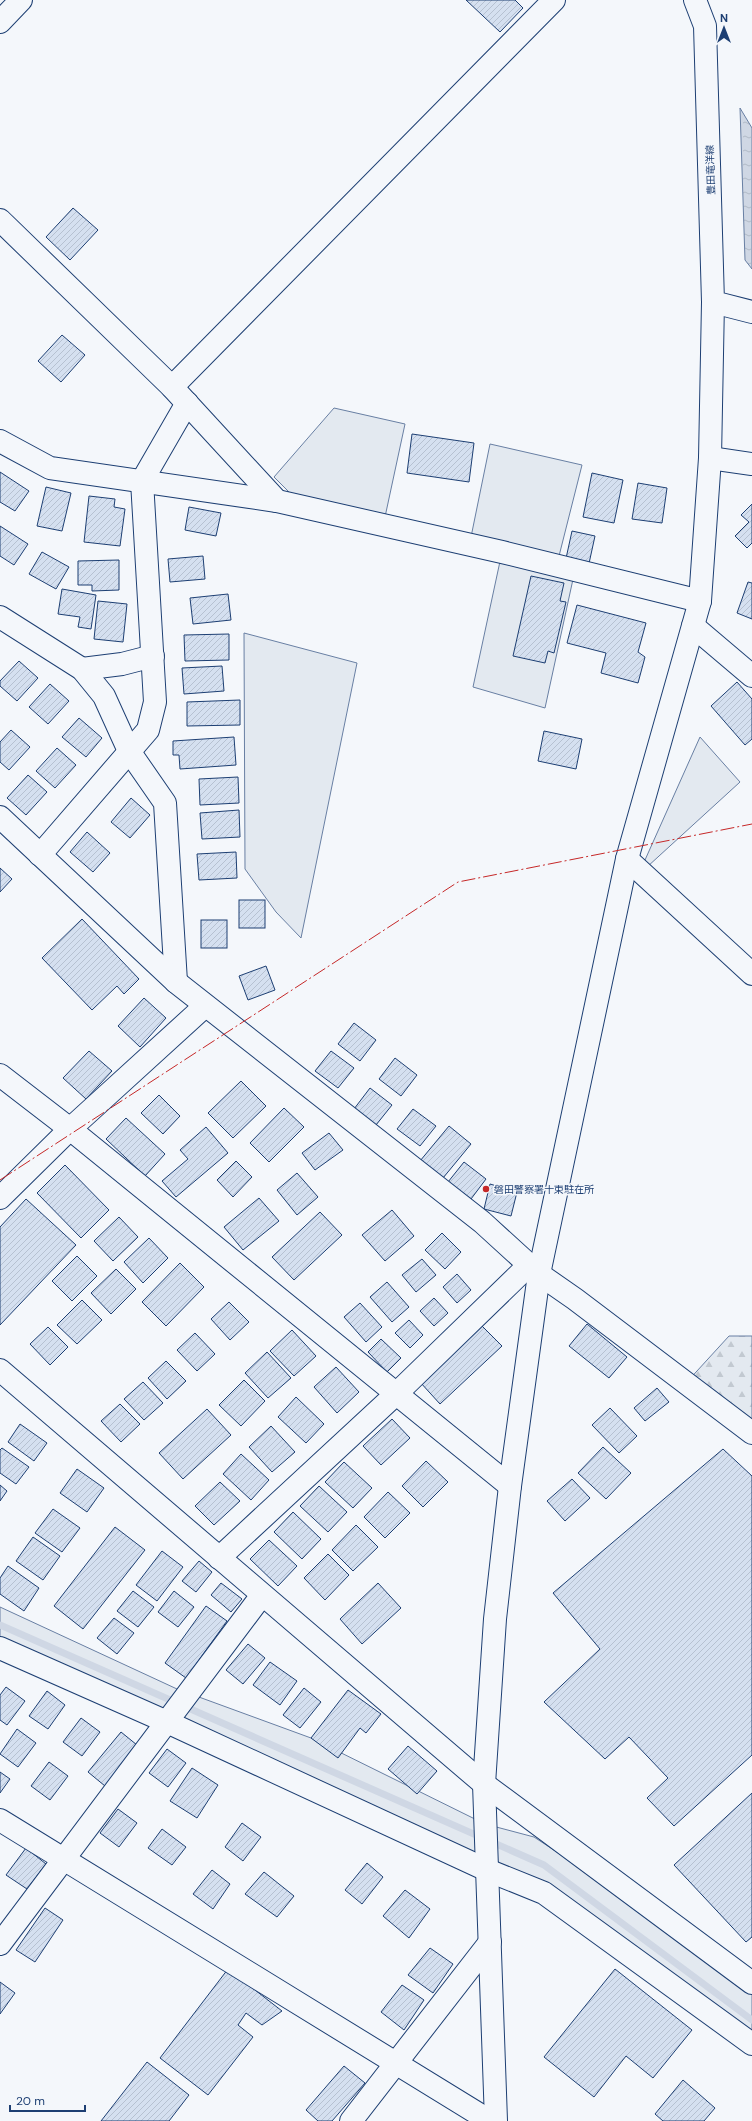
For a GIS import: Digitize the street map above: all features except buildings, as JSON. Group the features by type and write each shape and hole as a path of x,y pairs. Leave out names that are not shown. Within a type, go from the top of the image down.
{"street":[{"path":"0,22 21,0"},
{"path":"172,387 554,0"},
{"name":"豊田竜洋線","path":"496,2121 484,1784 494,1619 534,1270 627,858 700,601 710,458 713,302 705,26 695,0"},
{"path":"0,220 172,387 277,501"},
{"path":"713,302 752,312"},
{"path":"40,855 148,730 156,702 142,481 187,403"},
{"path":"0,441 50,468 277,501 502,552 700,601"},
{"path":"710,458 752,464"},
{"path":"0,617 82,669 104,696 130,751 165,803 176,982"},
{"path":"693,626 752,676"},
{"path":"82,669 122,664 153,656"},
{"path":"0,817 176,982 205,1006 482,1222 534,1270 575,1299 752,1433"},
{"path":"627,858 752,974"},
{"path":"0,1198 70,1129 205,1006"},
{"path":"0,1075 70,1129 510,1486"},
{"path":"220,1558 396,1394 534,1270"},
{"path":"0,1370 484,1784 752,1983"},
{"path":"0,1944 262,1595"},
{"path":"0,1648 167,1722 487,1870 544,1893 752,2044"},
{"path":"0,1820 65,1858 490,2121"},
{"path":"351,2121 490,1942"}],"green space":[{"path":"334,408 405,424 385,517 471,537 490,444 582,465 558,560 292,495 274,477"},
{"path":"502,552 575,570 545,708 473,687"},
{"path":"244,633 357,663 301,938 276,912 245,869"},
{"path":"700,737 740,782 647,867 645,860"},
{"path":"729,1336 752,1336 752,1432 686,1383"},
{"path":"0,1607 177,1689 311,1738 485,1824 534,1837 720,1959 752,1983 752,2044 544,1893 0,1648"}],"water":[{"path":"740,108 752,128 752,269 745,260"}],"waterway":[{"path":"0,1625 544,1865 752,2020"}],"power":[{"path":"0,1180 458,882 752,824"}],"place":[{"name":"磐田警察署十束駐在所","path":"486,1189"}]}
